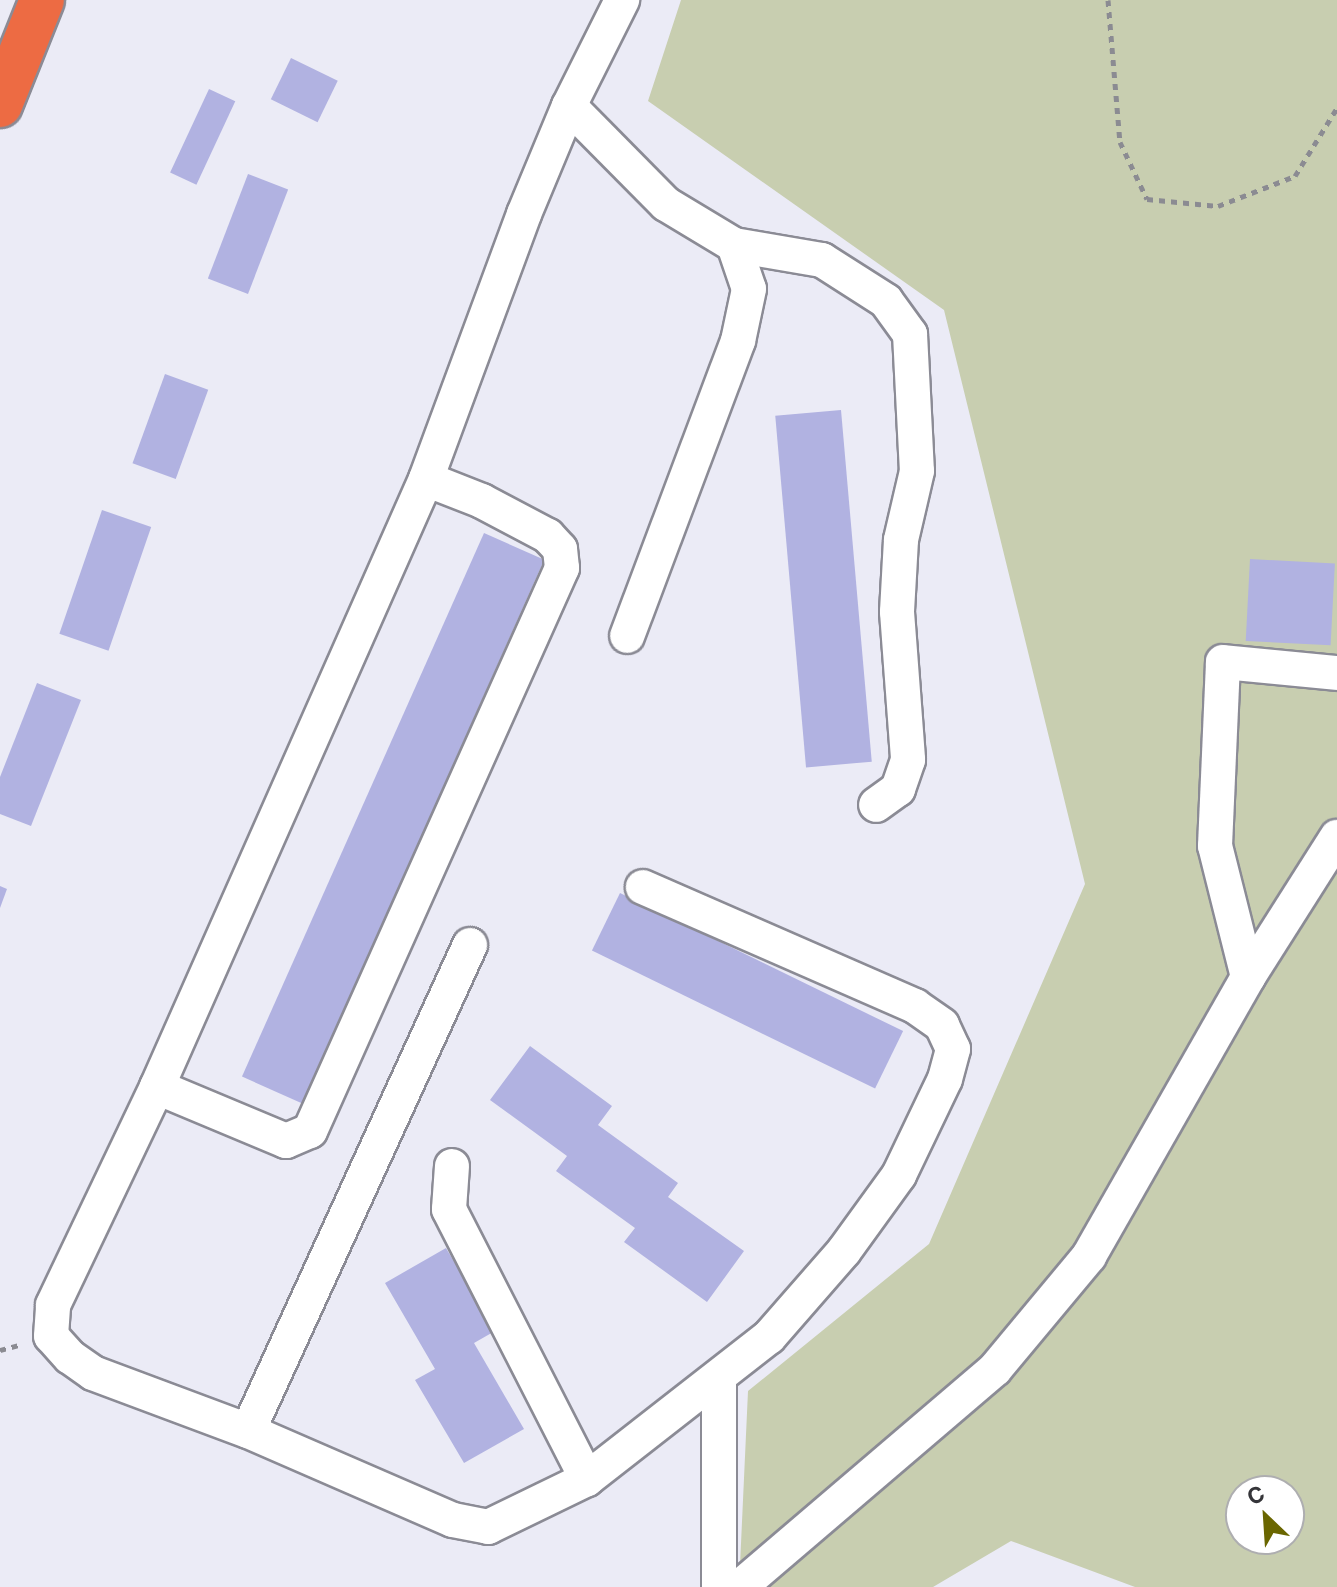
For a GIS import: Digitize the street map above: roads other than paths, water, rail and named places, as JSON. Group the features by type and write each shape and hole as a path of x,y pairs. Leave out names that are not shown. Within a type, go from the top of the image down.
{"highway":[{"path":"0,105 42,0"}],"street":[{"path":"622,0 569,106 426,479 157,1087 53,1305 51,1336 93,1373 248,1431 453,1520 488,1527 587,1479 769,1337 844,1251 899,1175 945,1079 953,1049 942,1025 915,1006 643,887"},
{"path":"569,106 666,204 734,245 822,260 864,282 886,301 910,334 917,471 901,540 897,612 908,760 898,789 876,805"},
{"path":"627,636 748,306 746,271 734,245"},
{"path":"157,1087 286,1141 310,1131 562,568 560,549 548,536 482,501 426,479"},
{"path":"1248,977 1215,846 1223,662 1337,673"},
{"path":"740,1587 995,1369 1089,1256 1248,977 1337,837"},
{"path":"248,1431 470,945"},
{"path":"452,1166 449,1209 587,1479"},
{"path":"719,1378 719,1587"}]}
